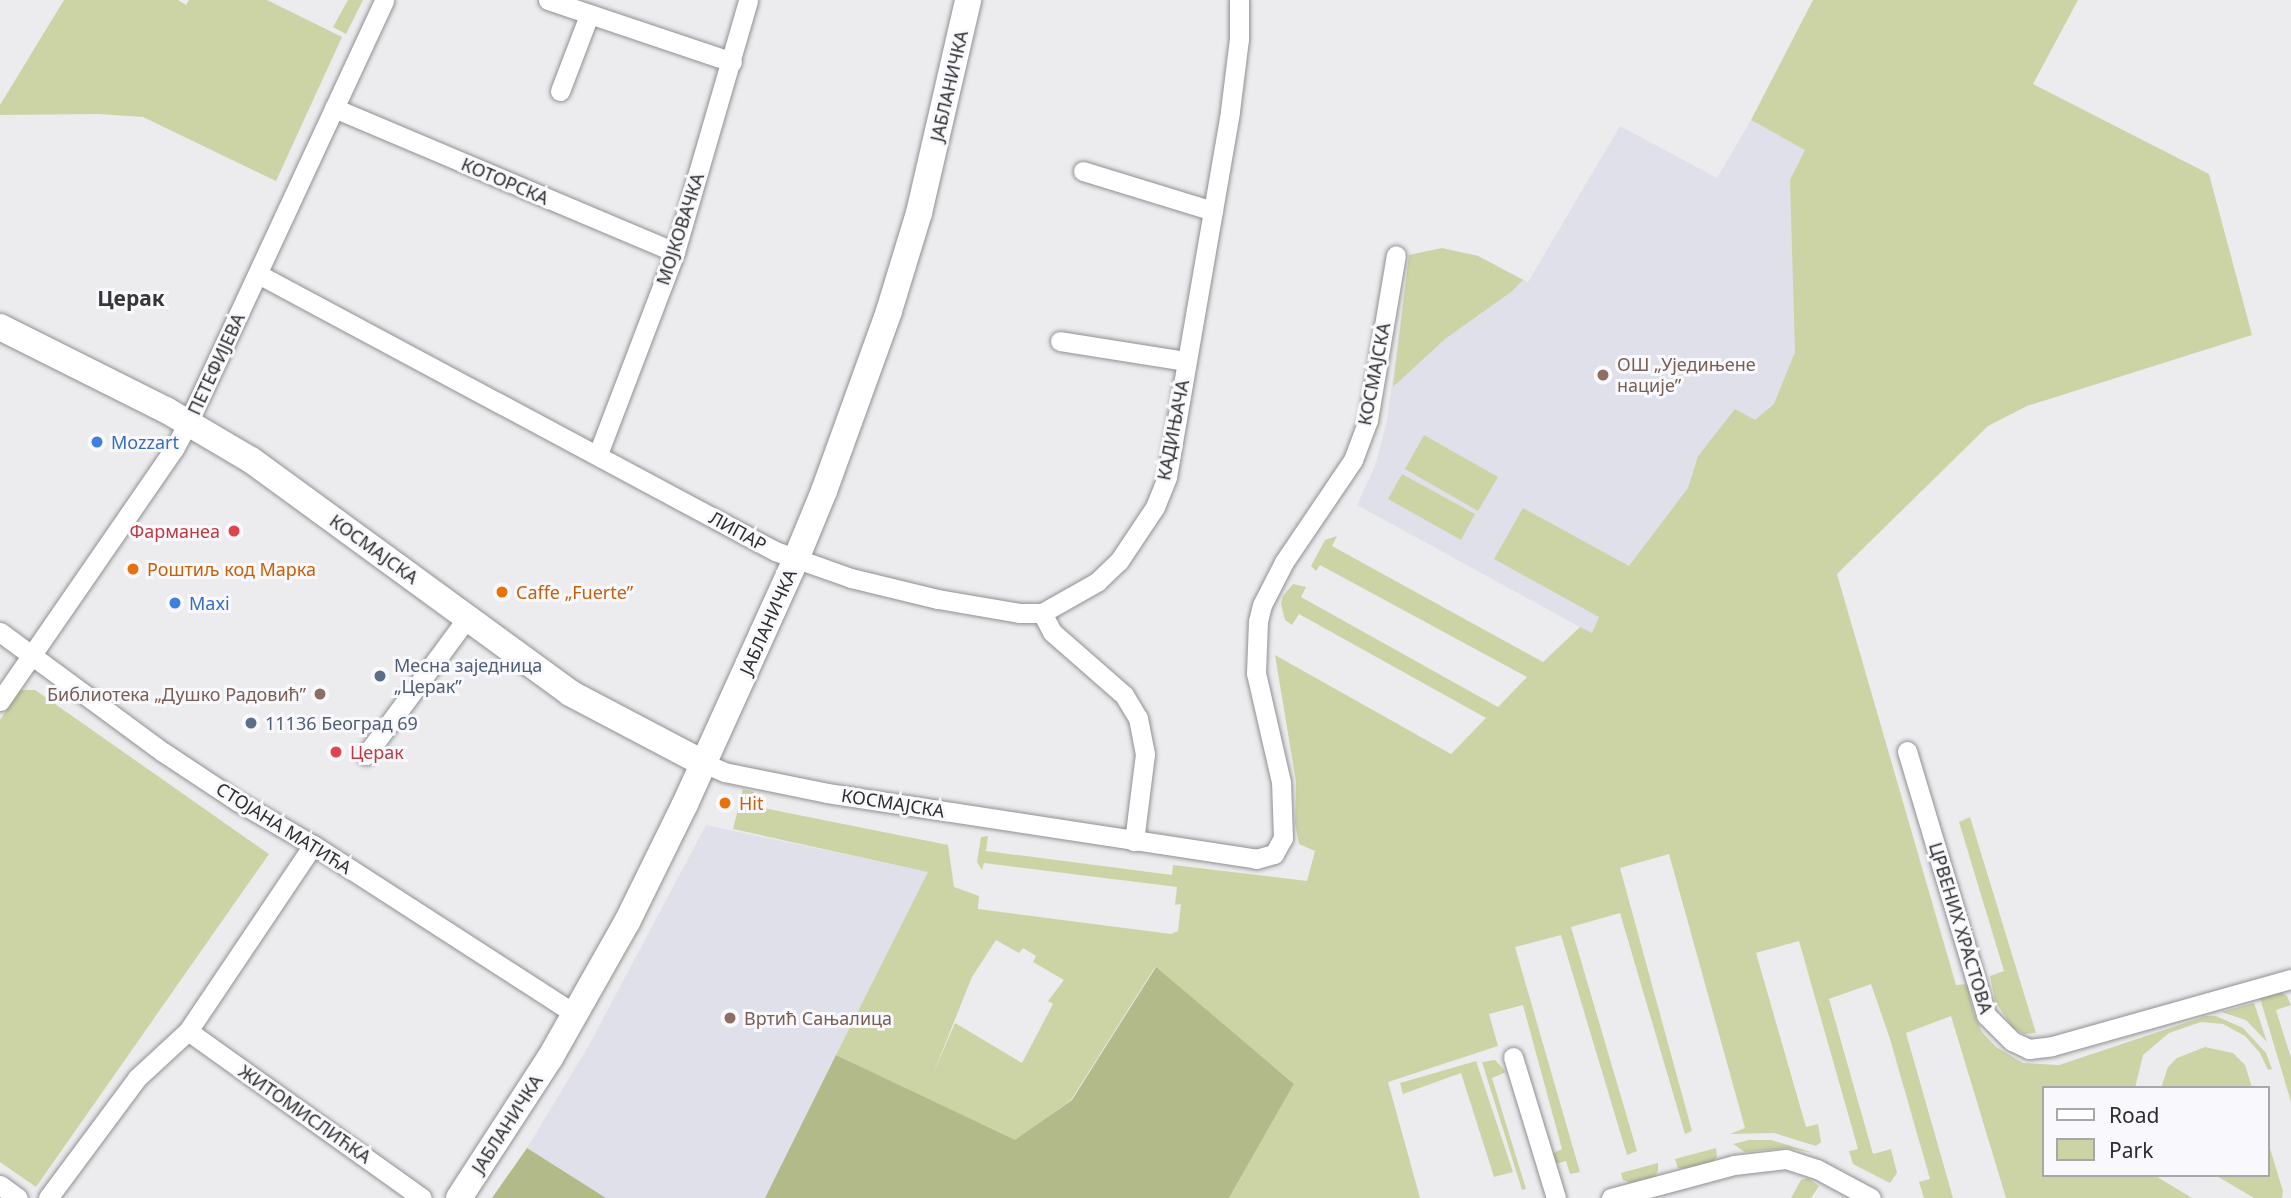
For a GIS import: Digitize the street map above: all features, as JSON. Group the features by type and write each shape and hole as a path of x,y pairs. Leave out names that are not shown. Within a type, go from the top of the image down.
{"street":[{"name":"ПЕТЕФИЈЕВА","path":"0,701 174,449 384,0"},
{"path":"548,0 732,62"},
{"name":"МОЈКОВАЧКА","path":"598,454 675,252 748,0"},
{"name":"ЈАБЛАНИЧКА","path":"458,1198 514,1115 575,1014 657,862 796,559 824,491 889,311 919,214 968,0"},
{"name":"КАДИЊАЧА","path":"1042,613 1097,582 1119,561 1155,507 1174,445 1230,111 1239,39 1239,0"},
{"path":"560,91 589,15"},
{"name":"КОТОРСКА","path":"334,108 675,252"},
{"path":"1083,171 1213,211"},
{"name":"КОСМАЈСКА","path":"0,327 188,423 251,460 570,692 724,772 827,793 1256,859 1275,854 1283,838 1280,782 1256,673 1258,621 1262,605 1284,562 1336,488 1357,450 1368,419 1396,255"},
{"name":"ЛИПАР","path":"258,274 775,551 851,578 938,599 1019,614 1042,613"},
{"name":"КАДИЊАЧА","path":"1060,341 1186,361"},
{"path":"1042,613 1052,632 1124,695 1138,718 1146,754 1134,841"},
{"path":"366,755 467,618"},
{"name":"СТОЈАНА МАТИЋА","path":"0,632 163,752 237,802 313,845 575,1014"},
{"name":"ЦРВЕНИХ ХРАСТОВА","path":"1907,751 1986,1016 2012,1041 2029,1049 2052,1046 2291,979"},
{"path":"48,1198 137,1078 188,1031 313,845"},
{"name":"ЖИТОМИСЛИЋКА","path":"188,1031 422,1198"},
{"path":"1513,1057 1556,1198"},
{"path":"1611,1198 1734,1165 1786,1159 1817,1169 1871,1198"},
{"path":"0,1185 18,1198"}],"shaded area":[{"name":"ОШ „Уједињене нације”","path":"1751,120 1871,185 1983,165 1609,643 1357,505 1375,466 1387,420 1409,255 1442,248 1478,256 1528,282 1620,126 1717,178"},
{"name":"Вртић Сањалица","path":"706,825 929,872 765,1198 606,1198 527,1148 589,1045"}],"green space":[{"path":"64,0 178,0 186,5 189,0 267,0 342,37 276,181 143,117 99,114 0,115 0,105"},
{"path":"348,0 363,0 346,34 333,27"},
{"path":"1813,0 2078,0 2033,84 2209,174 2252,335 2027,406 1988,426 1837,574 1956,985 1967,984 1974,1014 1982,1032 1996,1047 2023,1063 2059,1065 2206,1016 2216,1016 2243,1028 2266,1053 2272,1069 2268,1070 2260,1053 2245,1036 2223,1024 2201,1022 2169,1033 2143,1055 2135,1086 2042,1086 2042,1177 2157,1177 2192,1198 2006,1198 1951,1016 1906,1033 1953,1198 1924,1198 1919,1182 1930,1179 1890,1039 1871,984 1829,999 1873,1154 1891,1149 1897,1173 1890,1183 1853,1164 1849,1151 1858,1149 1799,941 1756,953 1806,1127 1818,1124 1821,1142 1816,1146 1774,1133 1730,1134 1745,1128 1669,854 1620,868 1692,1131 1685,1134 1620,913 1571,927 1637,1151 1627,1155 1561,935 1515,947 1580,1172 1570,1174 1566,1161 1552,1165 1550,1155 1562,1149 1523,1005 1489,1014 1498,1046 1388,1082 1420,1198 1229,1198 1294,1084 1155,967 1071,1100 1015,1141 836,1055 928,872 733,829 743,789 754,792 753,806 948,845 954,887 979,896 978,909 1171,934 1178,931 1181,904 1175,905 1177,887 984,863 982,870 977,862 981,837 988,836 986,851 1172,875 1173,865 1307,881 1315,851 1299,844 1295,823 1296,782 1275,655 1451,754 1486,718 1299,614 1292,625 1285,620 1281,604 1283,596 1293,584 1306,587 1301,597 1498,707 1527,677 1320,565 1316,571 1311,566 1325,540 1337,536 1332,546 1543,662 1580,627 1592,633 1599,617 1494,559 1523,508 1629,566 1688,488 1698,456 1735,409 1755,420 1774,404 1795,352 1790,180 1805,150 1751,120","holes":["996,940 1019,953 1023,948 1036,956 1033,962 1064,980 1048,1001 1053,1004 1022,1063 955,1023 933,1074 972,977"]},
{"path":"1442,248 1478,256 1523,280 1511,292 1445,339 1393,387 1409,255"},
{"path":"1424,435 1498,477 1478,511 1405,469"},
{"path":"1402,474 1475,514 1461,540 1388,499"},
{"path":"19,690 35,690 269,854 36,1187 0,1162 0,720"},
{"path":"1970,817 2036,1033 2024,1034 2012,1027 1995,1001 1990,976 2004,971 1959,822"},
{"path":"1156,967 1294,1084 1229,1198 765,1198 836,1055 1015,1140 1072,1100"},
{"path":"2276,989 2287,996 2291,1005 2276,1010 2291,1058 2291,1102 2260,998 2266,991"},
{"path":"2254,1003 2267,1042 2246,1020 2221,1012"},
{"path":"2205,1047 2233,1053 2245,1065 2251,1086 2162,1086 2168,1067 2177,1058"},
{"path":"1495,1060 1506,1072 1492,1078 1526,1189 1522,1190 1482,1062"},
{"path":"1476,1061 1513,1172 1494,1177 1461,1073 1403,1094 1400,1083"},
{"path":"1749,1140 1771,1140 1814,1153 1786,1148 1745,1152 1733,1144"},
{"path":"527,1148 606,1198 492,1198"},
{"path":"1716,1148 1717,1157 1712,1162 1687,1169 1678,1168 1675,1159"},
{"path":"2270,1149 2283,1191 2282,1198 2254,1198 2218,1177 2270,1177"},
{"path":"1658,1163 1658,1171 1654,1177 1631,1183 1623,1180 1621,1173"},
{"path":"1808,1178 1819,1186 1811,1198 1791,1198 1801,1180"}],"place":[{"name":"ОШ „Уједињене нације”","path":"1603,375"},
{"name":"Mozzart","path":"97,442"},
{"name":"Фарманеа","path":"234,531"},
{"name":"Роштиљ код Марка","path":"133,569"},
{"name":"Caffe „Fuerte”","path":"502,592"},
{"name":"Maxi","path":"175,603"},
{"name":"Месна заједница „Церак”","path":"380,676"},
{"name":"Библиотека „Душко Радовић”","path":"320,694"},
{"name":"11136 Београд 69","path":"251,723"},
{"name":"Церак","path":"336,752"},
{"name":"Hit","path":"725,803"},
{"name":"Вртић Сањалица","path":"730,1018"}],"district":[{"name":"Церак","path":"131,298"}]}
